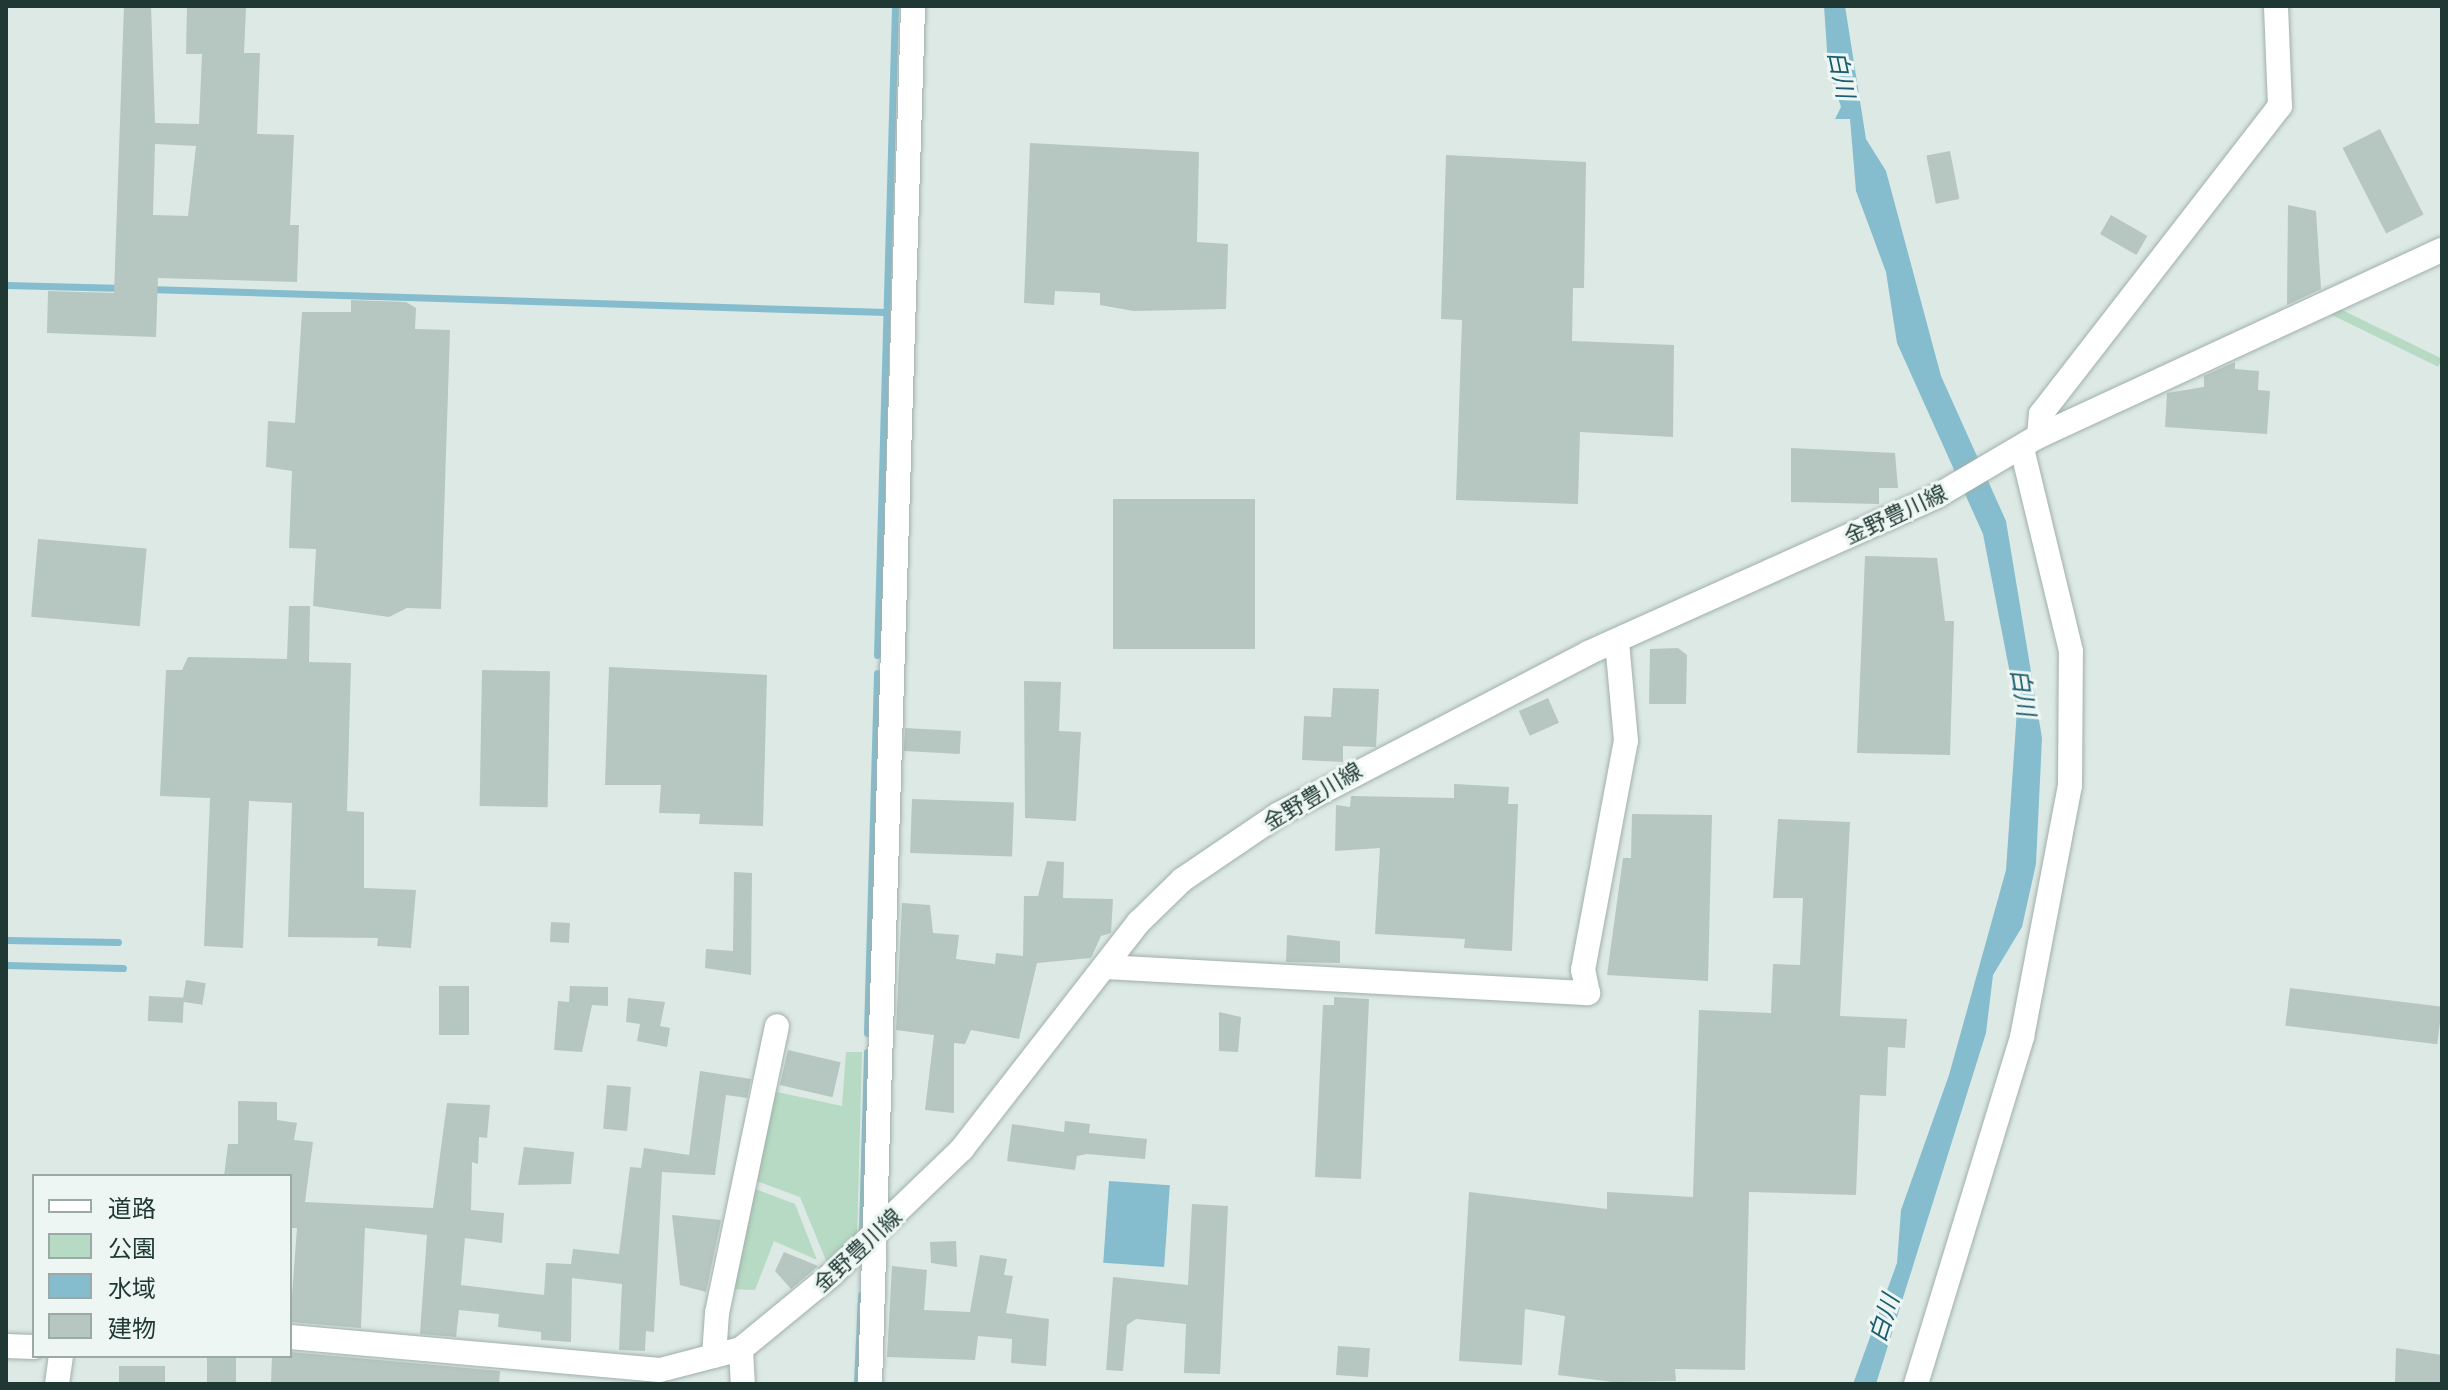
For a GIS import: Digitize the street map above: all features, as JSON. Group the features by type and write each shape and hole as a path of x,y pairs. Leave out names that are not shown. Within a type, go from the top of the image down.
{"street":[{"path":"870,1384 913,6"},
{"path":"1916,1384 2022,1037 2070,786 2071,651 2022,447 2041,414 2280,106 2276,6"},
{"name":"金野豊川線","path":"292,1337 660,1370 741,1349 875,1235 962,1149 1105,967 1182,880 1279,814 1383,755 1617,642 1937,496 2022,447 2442,250"},
{"path":"1105,967 1588,993 1583,970 1626,741 1617,642"},
{"path":"714,1356 725,1267 777,1026"},
{"path":"6,1346 32,1347"},
{"path":"741,1349 743,1384"},
{"path":"57,1384 61,1358"}],"green space":[{"path":"2336,307 2442,359 2438,367 2332,315"},
{"path":"846,1052 862,1052 857,1236 827,1263 800,1197 751,1179 768,1090 842,1106"},
{"path":"750,1187 795,1204 817,1260 774,1241 755,1290 729,1289"}],"water":[{"name":"白川","path":"1824,6 1845,6 1866,139 1886,171 1941,376 2006,521 2042,738 2036,864 2022,927 1993,975 1986,1033 1876,1384 1853,1384 1897,1263 1901,1210 1949,1075 2006,870 2017,710 1983,534 1897,343 1886,272 1856,191 1850,119 1835,119 1841,107 1828,65"},
{"path":"1109,1181 1170,1185 1164,1267 1103,1263"}],"building":[{"path":"124,6 151,6 155,123 199,124 202,54 186,54 187,6 246,8 244,53 260,53 257,134 294,135 290,225 299,225 297,282 158,278 156,337 47,333 48,291 114,293","holes":["155,144 196,146 188,216 153,215"]},
{"path":"2380,129 2424,215 2386,234 2343,148"},
{"path":"1030,143 1199,152 1197,242 1228,244 1226,309 1134,311 1100,305 1100,293 1055,291 1054,305 1024,303"},
{"path":"1950,151 1959,199 1936,204 1926,156"},
{"path":"1446,155 1586,162 1584,288 1573,288 1572,341 1674,345 1673,437 1580,432 1578,504 1456,500 1462,320 1441,319"},
{"path":"2288,205 2316,211 2321,289 2287,305"},
{"path":"2111,215 2147,236 2136,255 2100,234"},
{"path":"351,300 406,302 416,308 415,329 450,330 441,609 407,608 389,617 313,606 316,549 289,548 292,471 266,467 268,421 295,423 302,312 351,312"},
{"path":"2235,362 2235,369 2259,371 2258,390 2270,391 2267,434 2165,427 2167,393 2204,387 2204,376"},
{"path":"1791,448 1895,453 1898,488 1879,488 1879,504 1791,502"},
{"path":"1113,499 1255,499 1255,649 1113,649"},
{"path":"38,539 147,548 140,626 31,617"},
{"path":"1865,556 1937,558 1945,621 1954,621 1950,755 1857,753"},
{"path":"289,606 310,606 309,662 351,663 347,811 364,812 364,888 416,890 411,948 377,946 378,938 288,937 292,803 249,801 243,948 204,946 210,798 160,796 166,670 182,670 188,657 287,659"},
{"path":"1678,648 1687,655 1686,704 1649,704 1650,649"},
{"path":"609,667 767,675 763,826 699,824 700,814 659,813 661,785 605,785"},
{"path":"482,670 550,671 548,807 480,806"},
{"path":"1024,681 1061,682 1059,731 1081,732 1076,821 1025,818"},
{"path":"1333,688 1379,689 1376,747 1343,746 1343,762 1302,760 1304,716 1331,717"},
{"path":"1548,698 1559,723 1530,736 1519,711"},
{"path":"905,728 961,731 960,754 904,751"},
{"path":"1454,784 1509,787 1508,804 1518,804 1512,951 1464,948 1465,939 1375,934 1380,848 1335,851 1336,805 1350,807 1351,796 1454,798"},
{"path":"912,799 1014,803 1012,857 910,853"},
{"path":"1632,814 1712,815 1708,981 1607,975 1623,858 1631,858"},
{"path":"1778,819 1850,822 1840,1016 1907,1019 1905,1048 1888,1047 1886,1096 1860,1095 1856,1195 1749,1192 1745,1370 1675,1369 1676,1381 1613,1382 1558,1375 1565,1316 1525,1309 1522,1365 1459,1361 1469,1192 1607,1209 1607,1192 1693,1197 1699,1010 1771,1013 1773,964 1800,965 1803,898 1773,898"},
{"path":"1047,861 1064,862 1063,898 1113,899 1111,933 1101,936 1091,958 1037,963 1019,1039 971,1030 965,1044 954,1043 954,1113 925,1110 934,1035 896,1030 902,903 930,905 933,933 959,935 956,959 995,964 996,953 1023,956 1024,896 1038,896"},
{"path":"734,872 752,873 751,975 705,968 706,949 733,951"},
{"path":"551,922 570,923 569,943 550,942"},
{"path":"1287,935 1340,941 1340,963 1286,962"},
{"path":"186,980 206,983 202,1005 183,1002"},
{"path":"439,986 469,986 469,1035 439,1035"},
{"path":"570,986 608,987 608,1006 592,1005 582,1052 554,1050 558,1001 569,1002"},
{"path":"2290,988 2442,1007 2437,1044 2285,1026"},
{"path":"149,996 184,998 183,1023 148,1021"},
{"path":"1334,997 1369,999 1361,1179 1315,1177 1323,1005 1334,1005"},
{"path":"628,998 665,1002 660,1026 670,1028 667,1047 637,1041 640,1024 626,1022"},
{"path":"1219,1012 1241,1017 1238,1052 1219,1051"},
{"path":"788,1050 841,1062 833,1097 780,1085"},
{"path":"700,1071 751,1079 747,1098 726,1095 715,1175 662,1172 654,1332 646,1331 645,1351 619,1350 622,1284 572,1278 571,1342 541,1340 541,1332 498,1327 499,1314 459,1310 456,1337 420,1334 427,1235 365,1228 361,1328 292,1322 297,1228 292,1228 292,1174 224,1174 228,1144 238,1144 238,1101 277,1102 277,1120 297,1123 294,1140 313,1142 305,1202 433,1208 447,1103 490,1105 487,1138 479,1137 478,1164 472,1162 471,1210 504,1213 502,1243 465,1238 461,1285 544,1295 546,1263 571,1264 573,1249 619,1254 630,1167 641,1168 644,1148 689,1155"},
{"path":"607,1085 631,1087 627,1131 603,1129"},
{"path":"1065,1121 1090,1124 1089,1133 1147,1139 1145,1159 1087,1154 1077,1156 1075,1170 1007,1161 1012,1124 1064,1132"},
{"path":"524,1147 574,1152 571,1184 518,1185"},
{"path":"1192,1204 1228,1206 1220,1374 1184,1373 1186,1324 1136,1319 1127,1325 1123,1371 1106,1370 1113,1277 1188,1285"},
{"path":"672,1215 721,1220 706,1292 680,1285"},
{"path":"956,1241 957,1267 931,1263 930,1242"},
{"path":"784,1252 818,1266 791,1289 775,1271"},
{"path":"980,1255 1007,1259 1004,1275 1013,1276 1006,1313 1049,1319 1046,1366 1011,1363 1012,1339 978,1336 975,1360 887,1357 892,1266 927,1270 924,1310 970,1312"},
{"path":"1338,1346 1370,1348 1368,1377 1336,1375"},
{"path":"2396,1348 2442,1355 2442,1384 2395,1384"},
{"path":"292,1352 500,1371 499,1384 271,1384 272,1358 292,1358"},
{"path":"207,1358 236,1358 236,1384 207,1384"},
{"path":"119,1366 165,1366 165,1384 119,1384"}],"waterway":[{"path":"877,655 895,6"},
{"path":"6,285 124,288"},
{"path":"148,289 886,312"},
{"path":"867,1033 877,673"},
{"path":"6,940 118,942"},
{"path":"6,965 123,968"},
{"path":"862,1232 867,1052"},
{"path":"857,1384 861,1295"}]}
